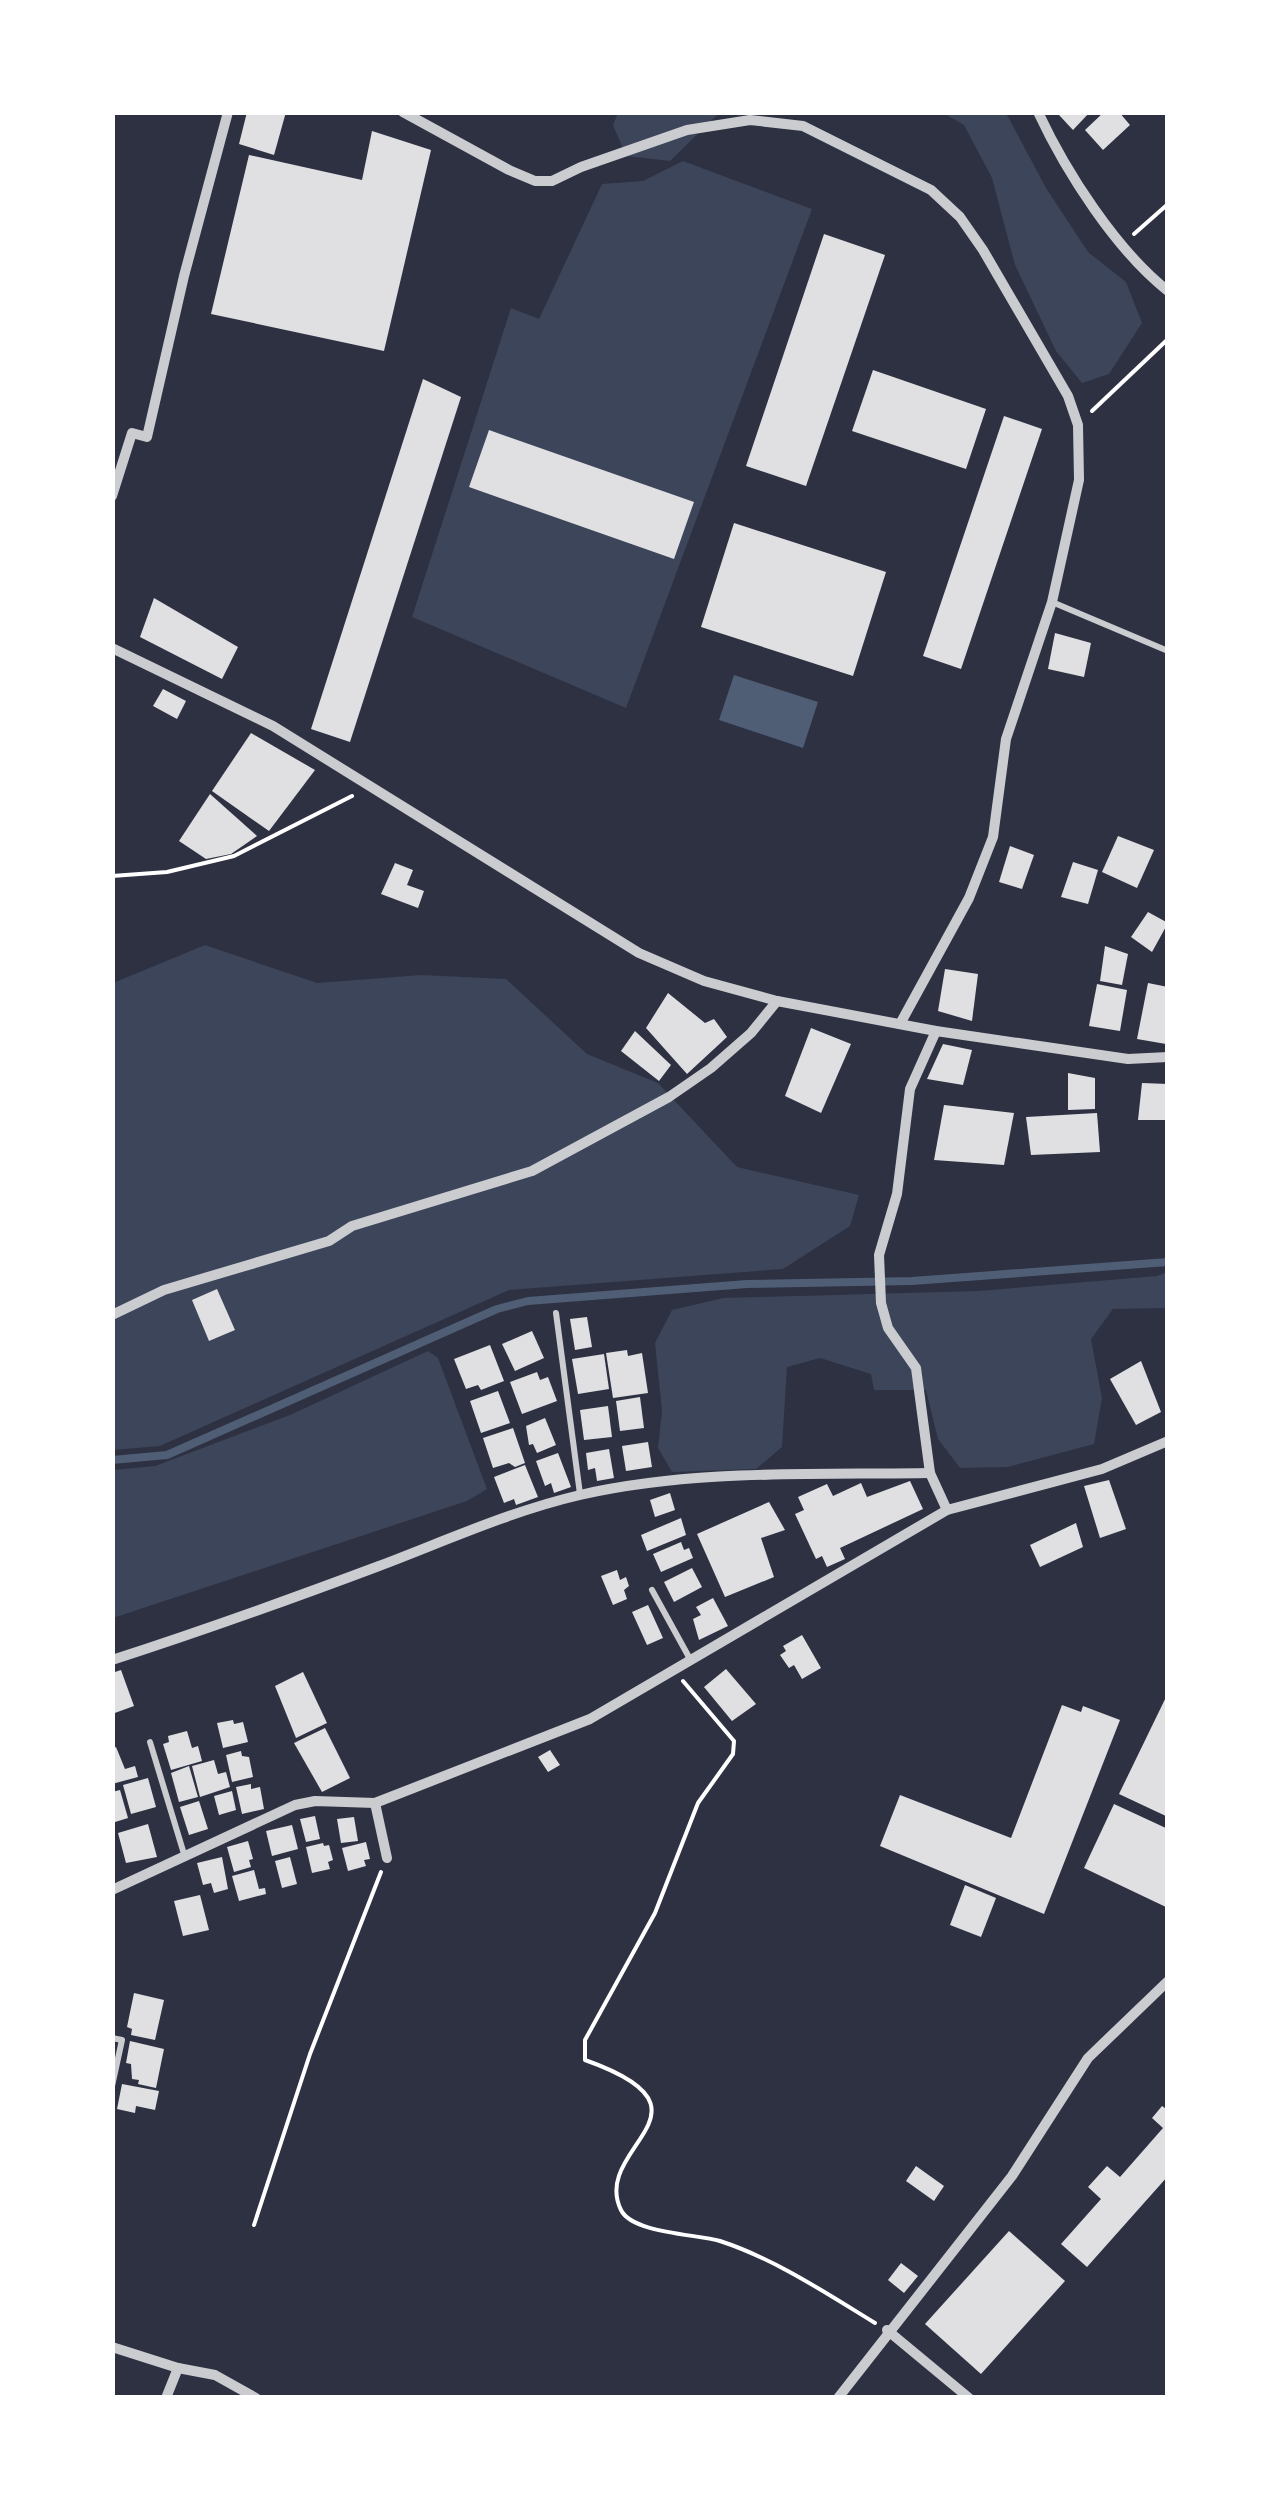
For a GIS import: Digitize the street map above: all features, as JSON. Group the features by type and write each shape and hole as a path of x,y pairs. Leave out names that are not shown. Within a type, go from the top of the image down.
{"street":[{"path":"112,496 132,433 147,437 184,276 228,112"},
{"path":"403,112 508,170 535,181 552,182 687,130 750,120 804,126 932,190 960,216 1068,396 1078,425 1079,480 1052,602 1006,739 993,837 969,898 900,1024"},
{"path":"1038,112 1054,147 1121,246 1168,291"},
{"path":"112,648 273,726 640,953 704,981 777,1001 936,1030 1128,1059 1168,1057"},
{"path":"112,1316 164,1290 329,1241 352,1226 532,1171 669,1097 750,1033 777,1001"},
{"path":"936,1030 910,1090 897,1194 879,1255 881,1303 888,1328 916,1368 930,1473 947,1510"},
{"path":"112,1890 295,1805 315,1801 375,1803 590,1720 947,1510 1102,1469 1168,1441"},
{"path":"112,1660 256,1612 502,1520 580,1496 656,1484 765,1475 930,1473"},
{"path":"375,1803 387,1858"},
{"path":"838,2398 887,2330 1012,2176 1088,2058 1168,1981"},
{"path":"887,2330 969,2398"},
{"path":"112,2347 178,2368 216,2375 256,2398"},
{"path":"166,2398 178,2368"}],"lane":[{"path":"1052,602 1168,651"},
{"path":"556,1313 580,1496"},
{"path":"652,1590 690,1660"},
{"path":"150,1742 184,1854"},
{"path":"112,2038 122,2040 112,2086"}],"path":[{"path":"1121,246 1168,204"},
{"path":"1078,425 1168,339"},
{"path":"112,876 167,872 234,856 370,787"},
{"path":"674,1670 734,1742 733,1754 698,1803 655,1914 584,2040 585,2060 616,2071 647,2096 653,2108 651,2124 620,2171 616,2189 620,2209 631,2222 720,2242 799,2276 887,2330"},
{"path":"254,2225 310,2054 387,1858"}],"shaded area":[{"path":"618,113 719,113 670,161 626,156 613,125"},
{"path":"943,113 1006,113 1046,188 1088,252 1126,282 1142,323 1109,374 1082,383 1056,351 1015,265 992,178 964,125"},
{"path":"683,161 812,209 626,708 412,617 511,308 539,319 602,184 643,181"},
{"path":"734,675 818,702 803,748 719,720"},
{"path":"205,945 317,983 421,975 506,979 587,1054 658,1083 737,1167 859,1195 850,1226 783,1269 509,1290 160,1446 113,1450 113,983"},
{"path":"1167,1272 1167,1308 1113,1309 1091,1339 1102,1398 1094,1444 1008,1467 960,1468 938,1439 926,1390 874,1390 871,1374 820,1358 787,1367 782,1447 756,1469 672,1472 658,1448 662,1411 655,1343 672,1310 723,1298 978,1291"},
{"path":"428,1351 438,1358 487,1489 467,1501 113,1618 113,1470 155,1466 290,1415"}],"building":[{"path":"247,112 286,112 274,155 239,144"},
{"path":"1090,112 1073,130 1059,115"},
{"path":"1104,112 1119,112 1130,125 1103,150 1085,130"},
{"path":"372,131 431,150 384,351 211,314 249,155 362,180"},
{"path":"824,234 885,255 806,486 746,466"},
{"path":"873,370 986,409 966,469 852,431"},
{"path":"423,379 461,397 350,742 311,729"},
{"path":"1004,416 1042,429 961,669 923,656"},
{"path":"489,430 694,502 674,559 469,487"},
{"path":"734,523 886,572 853,676 701,627"},
{"path":"154,598 238,647 222,679 140,637"},
{"path":"1055,633 1091,643 1084,677 1048,669"},
{"path":"163,689 186,701 177,719 153,706"},
{"path":"251,733 315,770 269,831 212,791"},
{"path":"210,794 257,836 231,854 206,859 179,841"},
{"path":"1118,836 1154,850 1137,888 1102,872"},
{"path":"1010,846 1034,855 1022,889 999,882"},
{"path":"1073,862 1098,870 1088,904 1061,897"},
{"path":"395,863 413,870 407,885 424,891 418,908 381,894"},
{"path":"1148,912 1168,923 1152,952 1131,937"},
{"path":"1105,946 1128,954 1122,985 1100,981"},
{"path":"945,969 978,974 972,1021 938,1011"},
{"path":"1148,983 1168,987 1166,1044 1137,1039"},
{"path":"1097,984 1127,990 1120,1031 1089,1026"},
{"path":"668,993 705,1023 714,1019 727,1037 687,1074 646,1028"},
{"path":"811,1028 851,1044 821,1113 785,1096"},
{"path":"635,1031 671,1065 659,1081 621,1051"},
{"path":"943,1044 972,1050 963,1085 927,1079"},
{"path":"1068,1073 1095,1078 1095,1109 1068,1110"},
{"path":"1142,1083 1168,1084 1168,1120 1138,1120"},
{"path":"944,1105 1014,1113 1004,1165 934,1160"},
{"path":"1097,1113 1100,1152 1031,1155 1026,1117"},
{"path":"217,1289 235,1330 209,1341 192,1300"},
{"path":"587,1317 592,1347 575,1350 570,1319"},
{"path":"532,1331 544,1358 515,1371 502,1344"},
{"path":"490,1345 504,1381 481,1390 478,1385 466,1389 454,1359"},
{"path":"627,1350 628,1356 642,1353 648,1393 613,1398 606,1353"},
{"path":"604,1354 609,1389 578,1394 572,1359"},
{"path":"1141,1361 1161,1412 1136,1425 1110,1379"},
{"path":"537,1372 540,1380 548,1377 557,1401 522,1414 510,1382"},
{"path":"498,1391 510,1423 481,1433 470,1401"},
{"path":"640,1397 644,1428 620,1431 616,1401"},
{"path":"608,1406 612,1437 584,1440 580,1410"},
{"path":"545,1418 556,1445 537,1453 533,1444 529,1445 526,1426"},
{"path":"513,1428 525,1463 493,1468 483,1438"},
{"path":"648,1442 652,1467 626,1471 622,1446"},
{"path":"609,1449 614,1478 597,1481 595,1468 588,1470 586,1453"},
{"path":"558,1453 571,1487 554,1493 551,1483 545,1486 536,1461"},
{"path":"525,1465 538,1497 516,1505 514,1499 504,1503 494,1477"},
{"path":"1109,1480 1126,1529 1100,1538 1084,1486"},
{"path":"910,1481 923,1509 840,1548 845,1559 827,1567 822,1556 816,1559 795,1514 804,1510 798,1497 827,1484 833,1496 861,1483 867,1497"},
{"path":"670,1493 675,1510 655,1517 650,1500"},
{"path":"769,1502 785,1530 761,1538 774,1577 725,1597 697,1534"},
{"path":"681,1518 686,1535 647,1551 641,1535"},
{"path":"1076,1523 1083,1547 1040,1567 1030,1545"},
{"path":"681,1542 693,1558 661,1572 653,1554"},
{"path":"692,1568 702,1587 674,1602 664,1582"},
{"path":"617,1570 620,1580 626,1577 629,1586 624,1590 627,1599 613,1605 601,1576"},
{"path":"713,1598 728,1626 699,1640 693,1619 701,1615 696,1607"},
{"path":"648,1605 663,1638 647,1645 632,1612"},
{"path":"802,1635 821,1668 802,1679 794,1665 789,1668 780,1655 786,1651 783,1646"},
{"path":"726,1669 756,1704 732,1721 704,1687"},
{"path":"121,1670 134,1706 112,1714 112,1673"},
{"path":"303,1672 327,1723 296,1738 275,1686"},
{"path":"1168,1693 1168,1817 1119,1794"},
{"path":"1062,1705 1081,1712 1083,1706 1120,1720 1044,1914 880,1846 900,1795 1011,1838"},
{"path":"233,1720 234,1724 243,1722 248,1742 223,1748 217,1723"},
{"path":"325,1728 350,1778 322,1792 294,1743"},
{"path":"187,1731 192,1748 198,1746 202,1761 171,1770 163,1744 169,1742 168,1736"},
{"path":"116,1747 125,1769 135,1766 138,1777 112,1784 112,1748"},
{"path":"550,1750 560,1765 548,1772 538,1757"},
{"path":"241,1751 242,1756 249,1757 253,1777 232,1782 226,1755"},
{"path":"214,1760 218,1774 226,1772 230,1787 200,1797 192,1766"},
{"path":"189,1766 198,1797 179,1802 171,1773"},
{"path":"148,1778 156,1807 131,1814 123,1785"},
{"path":"251,1784 251,1789 260,1787 264,1809 242,1814 236,1787"},
{"path":"120,1790 128,1818 112,1823 112,1792"},
{"path":"232,1791 236,1810 219,1815 214,1796"},
{"path":"199,1801 208,1829 189,1835 180,1807"},
{"path":"1114,1804 1168,1829 1168,1908 1084,1868"},
{"path":"315,1816 320,1839 306,1842 300,1819"},
{"path":"354,1817 358,1841 341,1843 337,1819"},
{"path":"148,1824 157,1857 126,1863 118,1833"},
{"path":"292,1825 298,1849 272,1856 266,1831"},
{"path":"248,1841 251,1867 234,1872 227,1847"},
{"path":"366,1842 370,1859 364,1860 366,1866 348,1871 342,1848"},
{"path":"329,1845 333,1860 328,1862 330,1869 312,1873 306,1847"},
{"path":"222,1857 228,1889 214,1893 211,1883 203,1885 197,1863"},
{"path":"290,1857 297,1884 282,1888 275,1861"},
{"path":"254,1870 259,1889 265,1888 266,1894 239,1901 232,1876"},
{"path":"965,1885 996,1898 981,1937 950,1925"},
{"path":"200,1895 209,1930 183,1936 174,1901"},
{"path":"134,1993 164,2000 155,2040 131,2035 132,2029 127,2027"},
{"path":"130,2041 164,2049 156,2088 132,2079 131,2064 126,2063"},
{"path":"122,2084 159,2091 155,2110 136,2106 135,2113 117,2109"},
{"path":"1162,2106 1168,2110 1168,2176 1087,2267 1061,2244 1101,2199 1088,2187 1107,2166 1120,2177 1163,2128 1152,2118"},
{"path":"916,2166 944,2186 934,2201 906,2181"},
{"path":"1009,2231 1065,2281 981,2374 925,2324"},
{"path":"901,2263 918,2276 904,2293 888,2280"}],"waterway":[{"path":"112,1460 167,1455 497,1309 528,1301 747,1284 912,1281 1168,1262"}]}
